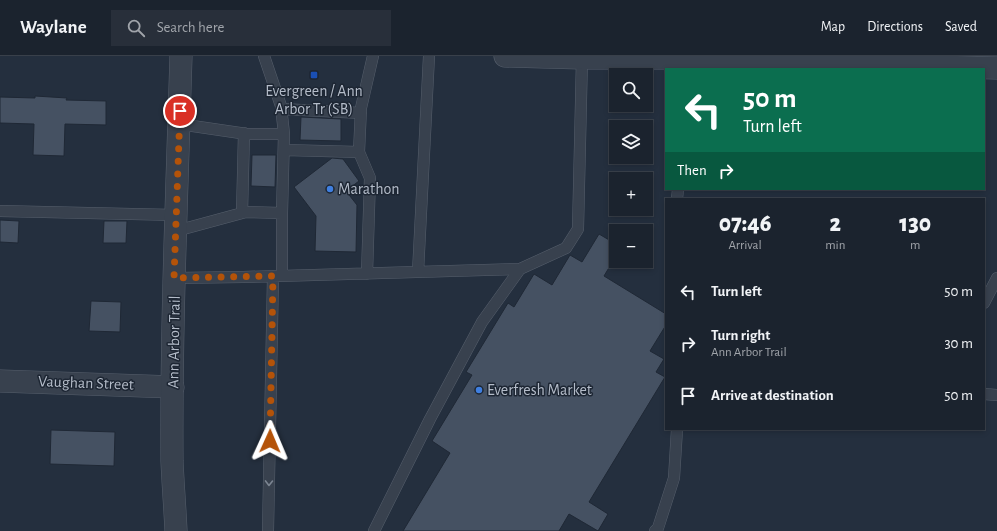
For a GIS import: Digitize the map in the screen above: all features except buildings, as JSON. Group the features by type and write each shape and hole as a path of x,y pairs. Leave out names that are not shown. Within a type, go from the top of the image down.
{"street":[{"name":"Ann Arbor Trail","path":"176,531 172,463 174,278 181,56"},
{"path":"505,56 582,58 683,64 751,59 997,68"},
{"name":"Vaughan Street","path":"0,381 173,386"}],"lane":[{"path":"264,56 282,109 285,150 277,276 268,531"},
{"path":"367,274 370,178 359,152 361,113 374,56"},
{"path":"418,272 429,56"},
{"path":"174,278 520,269 566,248 578,229 582,58"},
{"path":"282,109 361,113"},
{"path":"179,124 244,133 284,134"},
{"path":"242,213 244,133"},
{"path":"285,150 359,152"},
{"path":"0,211 176,223 246,212 282,213"},
{"path":"374,531 430,419 482,322 520,269"},
{"path":"985,301 997,278"},
{"path":"985,394 997,395"},
{"path":"655,531 658,528 674,478 677,430"}],"place":[{"name":"Evergreen / Ann Arbor Tr (SB)","path":"314,75"},
{"name":"Marathon","path":"330,189"},
{"name":"Everfresh Market","path":"479,390"}],"route":[{"path":"180,111 174,278 273,276 270,441"}]}
